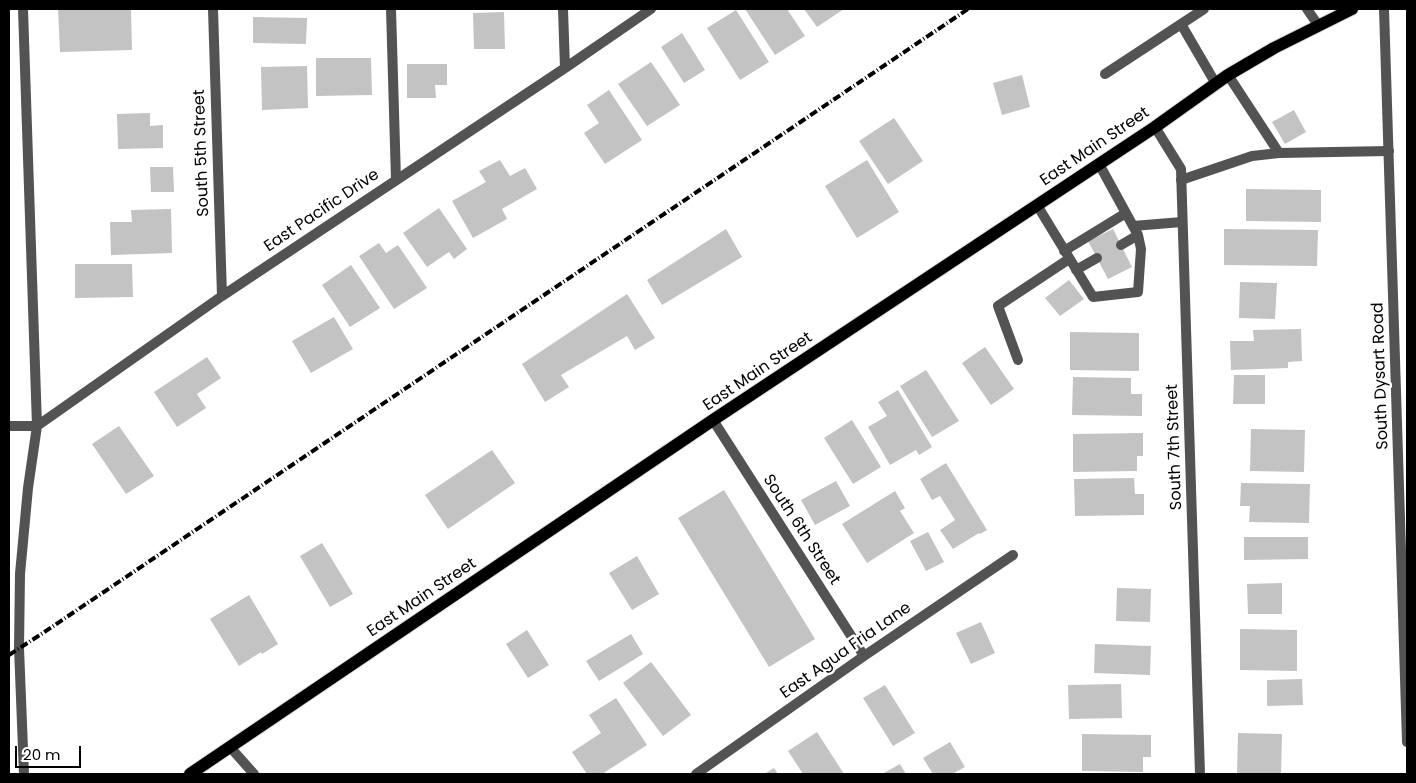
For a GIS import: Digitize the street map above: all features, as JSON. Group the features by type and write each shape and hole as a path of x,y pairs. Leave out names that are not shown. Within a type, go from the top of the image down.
{"main road":[{"name":"East Main Street","path":"190,774 714,420 1100,164 1228,76 1274,48 1352,9"}],"street":[{"path":"23,9 37,426 28,488 20,574 24,774"},
{"name":"South 5th Street","path":"213,9 222,296"},
{"path":"391,9 396,180"},
{"path":"563,9 565,68"},
{"name":"East Pacific Drive","path":"37,426 222,296 651,9"},
{"path":"1105,74 1204,9"},
{"path":"1307,9 1318,25"},
{"name":"South Dysart Road","path":"1384,9 1407,742"},
{"path":"1180,24 1216,84"},
{"path":"1228,76 1279,153"},
{"name":"South 7th Street","path":"1155,127 1180,169 1181,180 1200,774"},
{"path":"1181,180 1252,156 1279,153 1389,151"},
{"path":"1037,205 1093,297 1138,292 1141,249 1135,231 1100,164"},
{"path":"1018,360 998,306 1126,213"},
{"path":"1121,245 1135,231 1182,222"},
{"path":"1076,270 1097,258"},
{"name":"South 6th Street","path":"714,420 864,656"},
{"path":"9,426 37,426"},
{"name":"East Agua Fria Lane","path":"696,774 864,656 1014,555"},
{"path":"230,747 254,774"}],"building":[{"path":"58,9 131,9 132,50 60,52"},
{"path":"745,9 787,9 805,36 775,55"},
{"path":"804,9 844,9 817,27"},
{"path":"736,10 769,62 740,80 707,28"},
{"path":"504,12 505,49 474,49 473,13"},
{"path":"253,17 307,18 306,44 253,43"},
{"path":"682,33 705,70 684,83 661,47"},
{"path":"316,58 371,58 372,95 316,96"},
{"path":"651,62 680,105 647,126 618,84"},
{"path":"407,64 447,64 447,85 435,85 436,98 407,98"},
{"path":"307,66 308,108 262,110 261,67"},
{"path":"1022,75 1030,107 1002,115 993,83"},
{"path":"609,90 642,140 605,164 584,133 599,123 587,105"},
{"path":"1294,110 1306,132 1285,144 1272,122"},
{"path":"150,113 150,126 163,125 163,148 118,149 117,114"},
{"path":"894,118 923,161 888,184 859,141"},
{"path":"500,160 510,176 525,168 537,189 502,209 507,219 473,238 452,201 486,182 479,171"},
{"path":"867,160 899,212 857,238 825,186"},
{"path":"150,167 173,167 174,192 151,192"},
{"path":"1246,189 1321,190 1321,222 1246,221"},
{"path":"439,208 467,249 454,259 449,252 427,267 403,233"},
{"path":"171,209 172,253 111,255 110,222 132,222 131,210"},
{"path":"726,229 742,257 662,305 647,280"},
{"path":"1113,229 1132,267 1108,279 1088,241"},
{"path":"1224,229 1318,230 1317,266 1224,265"},
{"path":"379,243 386,253 398,245 427,288 394,309 359,256"},
{"path":"75,264 132,264 133,297 75,298"},
{"path":"351,265 380,308 350,327 322,285"},
{"path":"1069,280 1084,299 1060,316 1045,298"},
{"path":"1240,282 1277,283 1275,319 1239,318"},
{"path":"627,294 655,338 635,350 627,336 561,375 569,387 545,402 522,364"},
{"path":"334,317 353,349 311,373 292,341"},
{"path":"1301,329 1302,361 1288,362 1288,368 1231,370 1230,341 1254,341 1253,330"},
{"path":"1070,332 1139,333 1139,371 1070,370"},
{"path":"985,347 1014,389 991,405 962,363"},
{"path":"207,357 221,378 197,394 206,408 177,427 154,392"},
{"path":"926,370 959,421 932,437 900,386"},
{"path":"1234,375 1265,375 1265,404 1233,404"},
{"path":"1073,377 1131,378 1131,394 1142,394 1142,416 1072,415"},
{"path":"898,390 932,447 919,455 916,450 890,465 868,427 887,416 878,402"},
{"path":"852,420 881,467 853,484 824,438"},
{"path":"119,426 154,476 126,494 92,444"},
{"path":"1251,429 1305,430 1304,472 1250,471"},
{"path":"1143,433 1143,456 1137,456 1137,471 1073,472 1073,434"},
{"path":"492,450 515,483 448,529 425,495"},
{"path":"946,463 987,530 953,549 940,530 955,520 940,496 932,500 920,479"},
{"path":"1134,478 1135,494 1144,494 1144,515 1075,516 1074,479"},
{"path":"836,481 850,506 815,525 801,500"},
{"path":"1241,483 1310,484 1309,523 1249,522 1250,506 1240,506"},
{"path":"724,490 815,639 769,667 678,518"},
{"path":"895,491 905,508 900,511 914,533 867,563 842,524"},
{"path":"928,532 944,562 926,571 910,541"},
{"path":"1244,537 1308,537 1308,559 1244,560"},
{"path":"322,543 353,594 330,607 300,556"},
{"path":"637,556 659,594 632,610 609,573"},
{"path":"1282,583 1282,614 1248,614 1247,584"},
{"path":"1117,588 1151,589 1150,622 1116,621"},
{"path":"249,595 278,644 239,666 210,619"},
{"path":"981,622 995,653 971,664 956,633"},
{"path":"1240,629 1297,630 1297,671 1240,670"},
{"path":"527,630 549,665 528,678 506,644"},
{"path":"631,634 643,654 599,681 586,661"},
{"path":"1095,644 1151,646 1150,675 1094,673"},
{"path":"651,662 691,715 663,736 623,683"},
{"path":"1302,679 1303,705 1267,706 1267,680"},
{"path":"1121,684 1122,718 1069,719 1068,685"},
{"path":"885,685 915,733 893,746 863,698"},
{"path":"616,698 647,745 602,774 587,774 572,752 601,733 589,715"},
{"path":"817,732 844,774 803,774 788,751"},
{"path":"1238,733 1282,734 1281,774 1237,774"},
{"path":"1082,734 1151,735 1151,757 1143,757 1143,772 1082,771"},
{"path":"950,742 965,767 952,774 933,774 923,758"},
{"path":"900,764 906,774 882,774"},
{"path":"774,768 778,774 764,774"}],"railway":[{"path":"9,655 968,9"}]}
